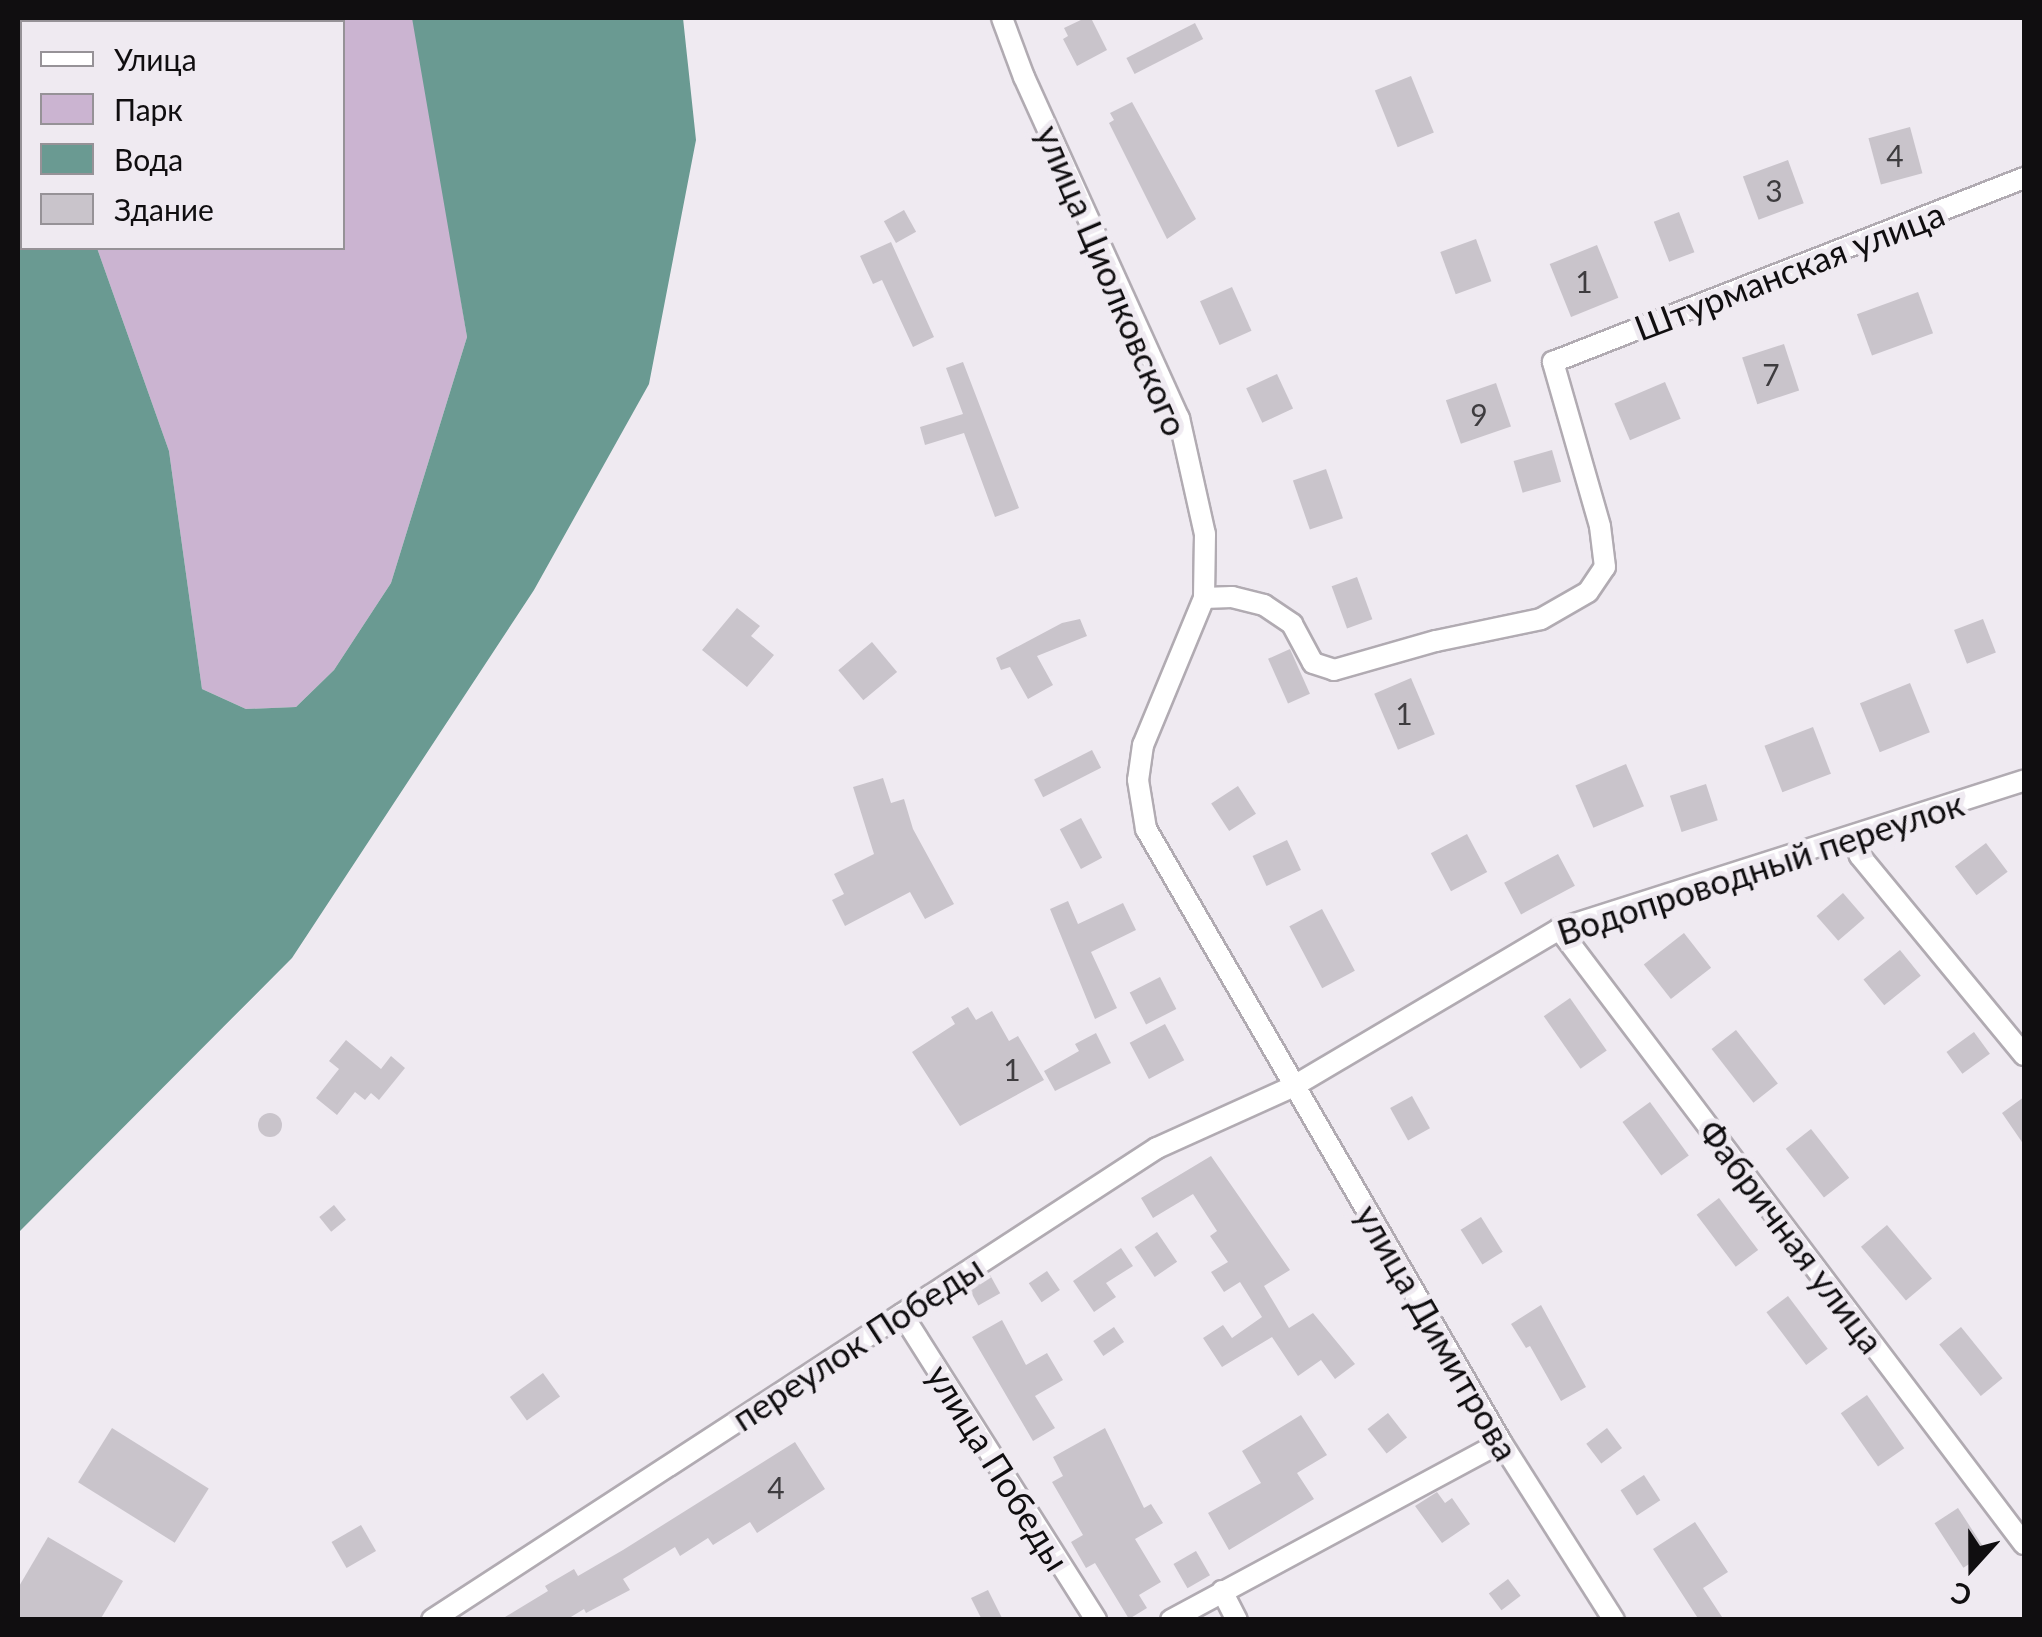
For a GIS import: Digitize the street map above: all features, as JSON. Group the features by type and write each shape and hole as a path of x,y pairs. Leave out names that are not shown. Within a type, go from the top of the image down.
{"street":[{"name":"улица Циолковского","path":"1002,18 1024,77 1179,418 1204,534 1204,598 1142,745 1138,780 1146,830 1269,1042"},
{"name":"Штурманская улица","path":"1204,598 1232,597 1264,605 1292,624 1313,663 1334,670 1436,641 1541,619 1588,592 1605,567 1600,526 1552,362 2024,178"},
{"name":"Водопроводный переулок","path":"1294,1086 1560,929 1856,846 2024,781"},
{"path":"1856,846 2024,1055"},
{"name":"Фабричная улица","path":"1560,929 2024,1544"},
{"name":"улица Димитрова","path":"1269,1042 1502,1442 1614,1620"},
{"name":"переулок Победы","path":"432,1620 1157,1148 1294,1086"},
{"name":"улица Победы","path":"902,1314 1096,1620"},
{"path":"1172,1620 1502,1442"},
{"path":"1222,1590 1236,1620"}],"green space":[{"path":"18,18 412,18 417,28 467,337 391,583 334,670 296,707 246,709 202,689 169,451 98,250 345,250 345,20 20,20 20,46"}],"water":[{"path":"412,18 683,18 696,140 649,384 534,590 292,958 18,1233 18,42 20,250 98,250 169,451 202,689 246,709 296,707 334,670 391,583 467,337"}],"building":[{"path":"1091,18 1107,50 1077,66 1063,39 1068,36 1064,28"},
{"path":"1195,23 1203,39 1135,74 1126,58"},
{"path":"1411,76 1434,133 1398,147 1375,91"},
{"path":"1132,102 1196,219 1167,239 1109,123 1114,120 1110,113"},
{"path":"1910,127 1922,173 1881,184 1868,138"},
{"path":"1788,160 1804,203 1759,220 1743,176"},
{"path":"904,210 916,232 896,243 884,221"},
{"path":"1679,212 1694,252 1669,262 1654,222"},
{"path":"1476,239 1491,281 1456,294 1440,252"},
{"path":"891,242 934,337 913,347 882,280 873,284 860,256"},
{"path":"1597,245 1618,298 1571,317 1550,264"},
{"path":"1232,287 1252,331 1220,345 1200,301"},
{"path":"1918,292 1933,333 1872,356 1857,314"},
{"path":"1784,344 1799,391 1757,404 1742,358"},
{"path":"963,362 1019,508 995,517 964,433 925,445 920,427 963,414 946,368"},
{"path":"1277,374 1293,408 1262,423 1246,388"},
{"path":"1665,382 1681,419 1630,440 1614,403"},
{"path":"1496,383 1511,426 1461,444 1446,400"},
{"path":"1552,450 1561,482 1523,493 1514,461"},
{"path":"1326,469 1343,518 1310,530 1293,480"},
{"path":"1357,577 1372,619 1347,629 1332,586"},
{"path":"737,608 760,626 751,636 774,655 747,687 702,650"},
{"path":"1080,619 1087,636 1037,656 1053,685 1028,699 1010,667 1001,670 996,658 1062,623"},
{"path":"1983,619 1996,653 1967,664 1954,630"},
{"path":"872,642 897,672 863,700 838,670"},
{"path":"1290,649 1310,694 1288,704 1268,659"},
{"path":"1411,678 1435,734 1398,750 1374,694"},
{"path":"1910,683 1930,732 1880,752 1860,703"},
{"path":"1813,727 1831,774 1782,792 1764,746"},
{"path":"1092,750 1101,768 1043,797 1034,780"},
{"path":"1626,764 1644,806 1593,828 1575,785"},
{"path":"883,778 891,803 904,799 913,829 954,904 925,919 910,892 845,926 832,900 844,894 834,874 874,854 853,787"},
{"path":"1706,784 1718,820 1682,832 1670,796"},
{"path":"1238,786 1256,814 1229,831 1211,803"},
{"path":"1081,818 1102,858 1081,869 1060,829"},
{"path":"1467,834 1487,872 1451,891 1431,853"},
{"path":"1287,840 1301,870 1267,886 1253,856"},
{"path":"1986,843 2008,872 1977,895 1955,866"},
{"path":"1558,854 1575,886 1521,914 1504,883"},
{"path":"1843,893 1865,918 1838,941 1817,916"},
{"path":"1068,901 1078,924 1123,903 1136,930 1091,952 1117,1008 1095,1019 1050,909"},
{"path":"1322,909 1355,971 1322,988 1289,926"},
{"path":"1684,933 1711,968 1671,999 1644,964"},
{"path":"1900,950 1921,976 1884,1005 1863,980"},
{"path":"1160,977 1176,1009 1146,1025 1130,992"},
{"path":"1570,998 1607,1050 1580,1069 1544,1016"},
{"path":"968,1007 976,1020 992,1011 1009,1041 1018,1036 1044,1080 960,1126 912,1052 955,1024 951,1017"},
{"path":"1165,1024 1184,1060 1149,1079 1130,1043"},
{"path":"1736,1030 1778,1084 1753,1103 1712,1049"},
{"path":"1974,1032 1990,1054 1962,1074 1946,1052"},
{"path":"1096,1033 1111,1063 1055,1091 1044,1071 1079,1051 1075,1044"},
{"path":"346,1040 381,1069 391,1056 405,1068 379,1100 371,1093 365,1100 355,1092 337,1115 316,1098 339,1069 329,1061"},
{"path":"1412,1096 1430,1128 1408,1140 1390,1108"},
{"path":"2024,1097 2024,1145 2002,1113"},
{"path":"1650,1102 1689,1155 1661,1175 1622,1122"},
{"path":"270,1113 279,1116 279,1134 270,1137 261,1134 258,1125 261,1116"},
{"path":"1811,1129 1849,1178 1824,1198 1786,1149"},
{"path":"1211,1156 1290,1270 1264,1286 1289,1328 1313,1313 1355,1364 1335,1379 1321,1360 1298,1376 1272,1337 1222,1367 1203,1338 1223,1325 1232,1338 1262,1317 1240,1282 1224,1292 1211,1272 1228,1262 1210,1236 1217,1231 1193,1194 1153,1218 1141,1198"},
{"path":"1719,1198 1758,1250 1736,1267 1697,1215"},
{"path":"334,1205 346,1220 331,1232 319,1217"},
{"path":"1481,1217 1503,1252 1482,1264 1461,1230"},
{"path":"1887,1225 1932,1279 1906,1300 1861,1247"},
{"path":"1157,1232 1177,1262 1155,1277 1135,1247"},
{"path":"1121,1248 1133,1266 1106,1283 1116,1297 1094,1312 1073,1281"},
{"path":"1047,1271 1060,1290 1042,1302 1029,1283"},
{"path":"990,1275 1000,1293 978,1305 968,1287"},
{"path":"1788,1296 1828,1349 1806,1365 1766,1312"},
{"path":"1541,1305 1586,1387 1561,1401 1530,1346 1526,1348 1511,1324"},
{"path":"1002,1320 1026,1365 1047,1353 1063,1380 1035,1396 1055,1428 1033,1441 972,1337"},
{"path":"1114,1327 1124,1342 1103,1356 1093,1341"},
{"path":"1961,1327 2003,1378 1981,1396 1939,1345"},
{"path":"543,1373 560,1396 527,1421 510,1397"},
{"path":"1867,1395 1904,1448 1878,1467 1841,1413"},
{"path":"1388,1413 1407,1437 1387,1453 1368,1429"},
{"path":"1301,1415 1327,1455 1297,1473 1314,1499 1229,1550 1208,1513 1261,1483 1242,1451"},
{"path":"112,1428 209,1488 175,1543 78,1482"},
{"path":"1105,1428 1144,1508 1151,1504 1163,1523 1135,1539 1161,1582 1139,1595 1147,1608 1129,1619 1095,1563 1086,1568 1071,1542 1083,1535 1052,1482 1063,1476 1053,1457"},
{"path":"1607,1428 1622,1448 1601,1464 1586,1444"},
{"path":"795,1442 825,1489 757,1533 750,1522 713,1545 708,1538 680,1556 675,1547 623,1579 630,1590 566,1620 500,1620 548,1591 545,1586 574,1569 578,1576"},
{"path":"1644,1475 1660,1500 1637,1515 1621,1490"},
{"path":"1437,1492 1445,1503 1452,1498 1470,1524 1442,1543 1415,1506"},
{"path":"1958,1508 1987,1552 1963,1568 1935,1523"},
{"path":"1695,1522 1728,1572 1703,1588 1724,1620 1699,1620 1653,1549"},
{"path":"361,1525 376,1551 347,1568 332,1542"},
{"path":"48,1537 123,1581 100,1620 18,1620 18,1588"},
{"path":"1196,1551 1210,1575 1187,1588 1173,1564"},
{"path":"1508,1579 1521,1596 1501,1610 1489,1593"},
{"path":"988,1590 1003,1620 982,1620 971,1598"}]}
